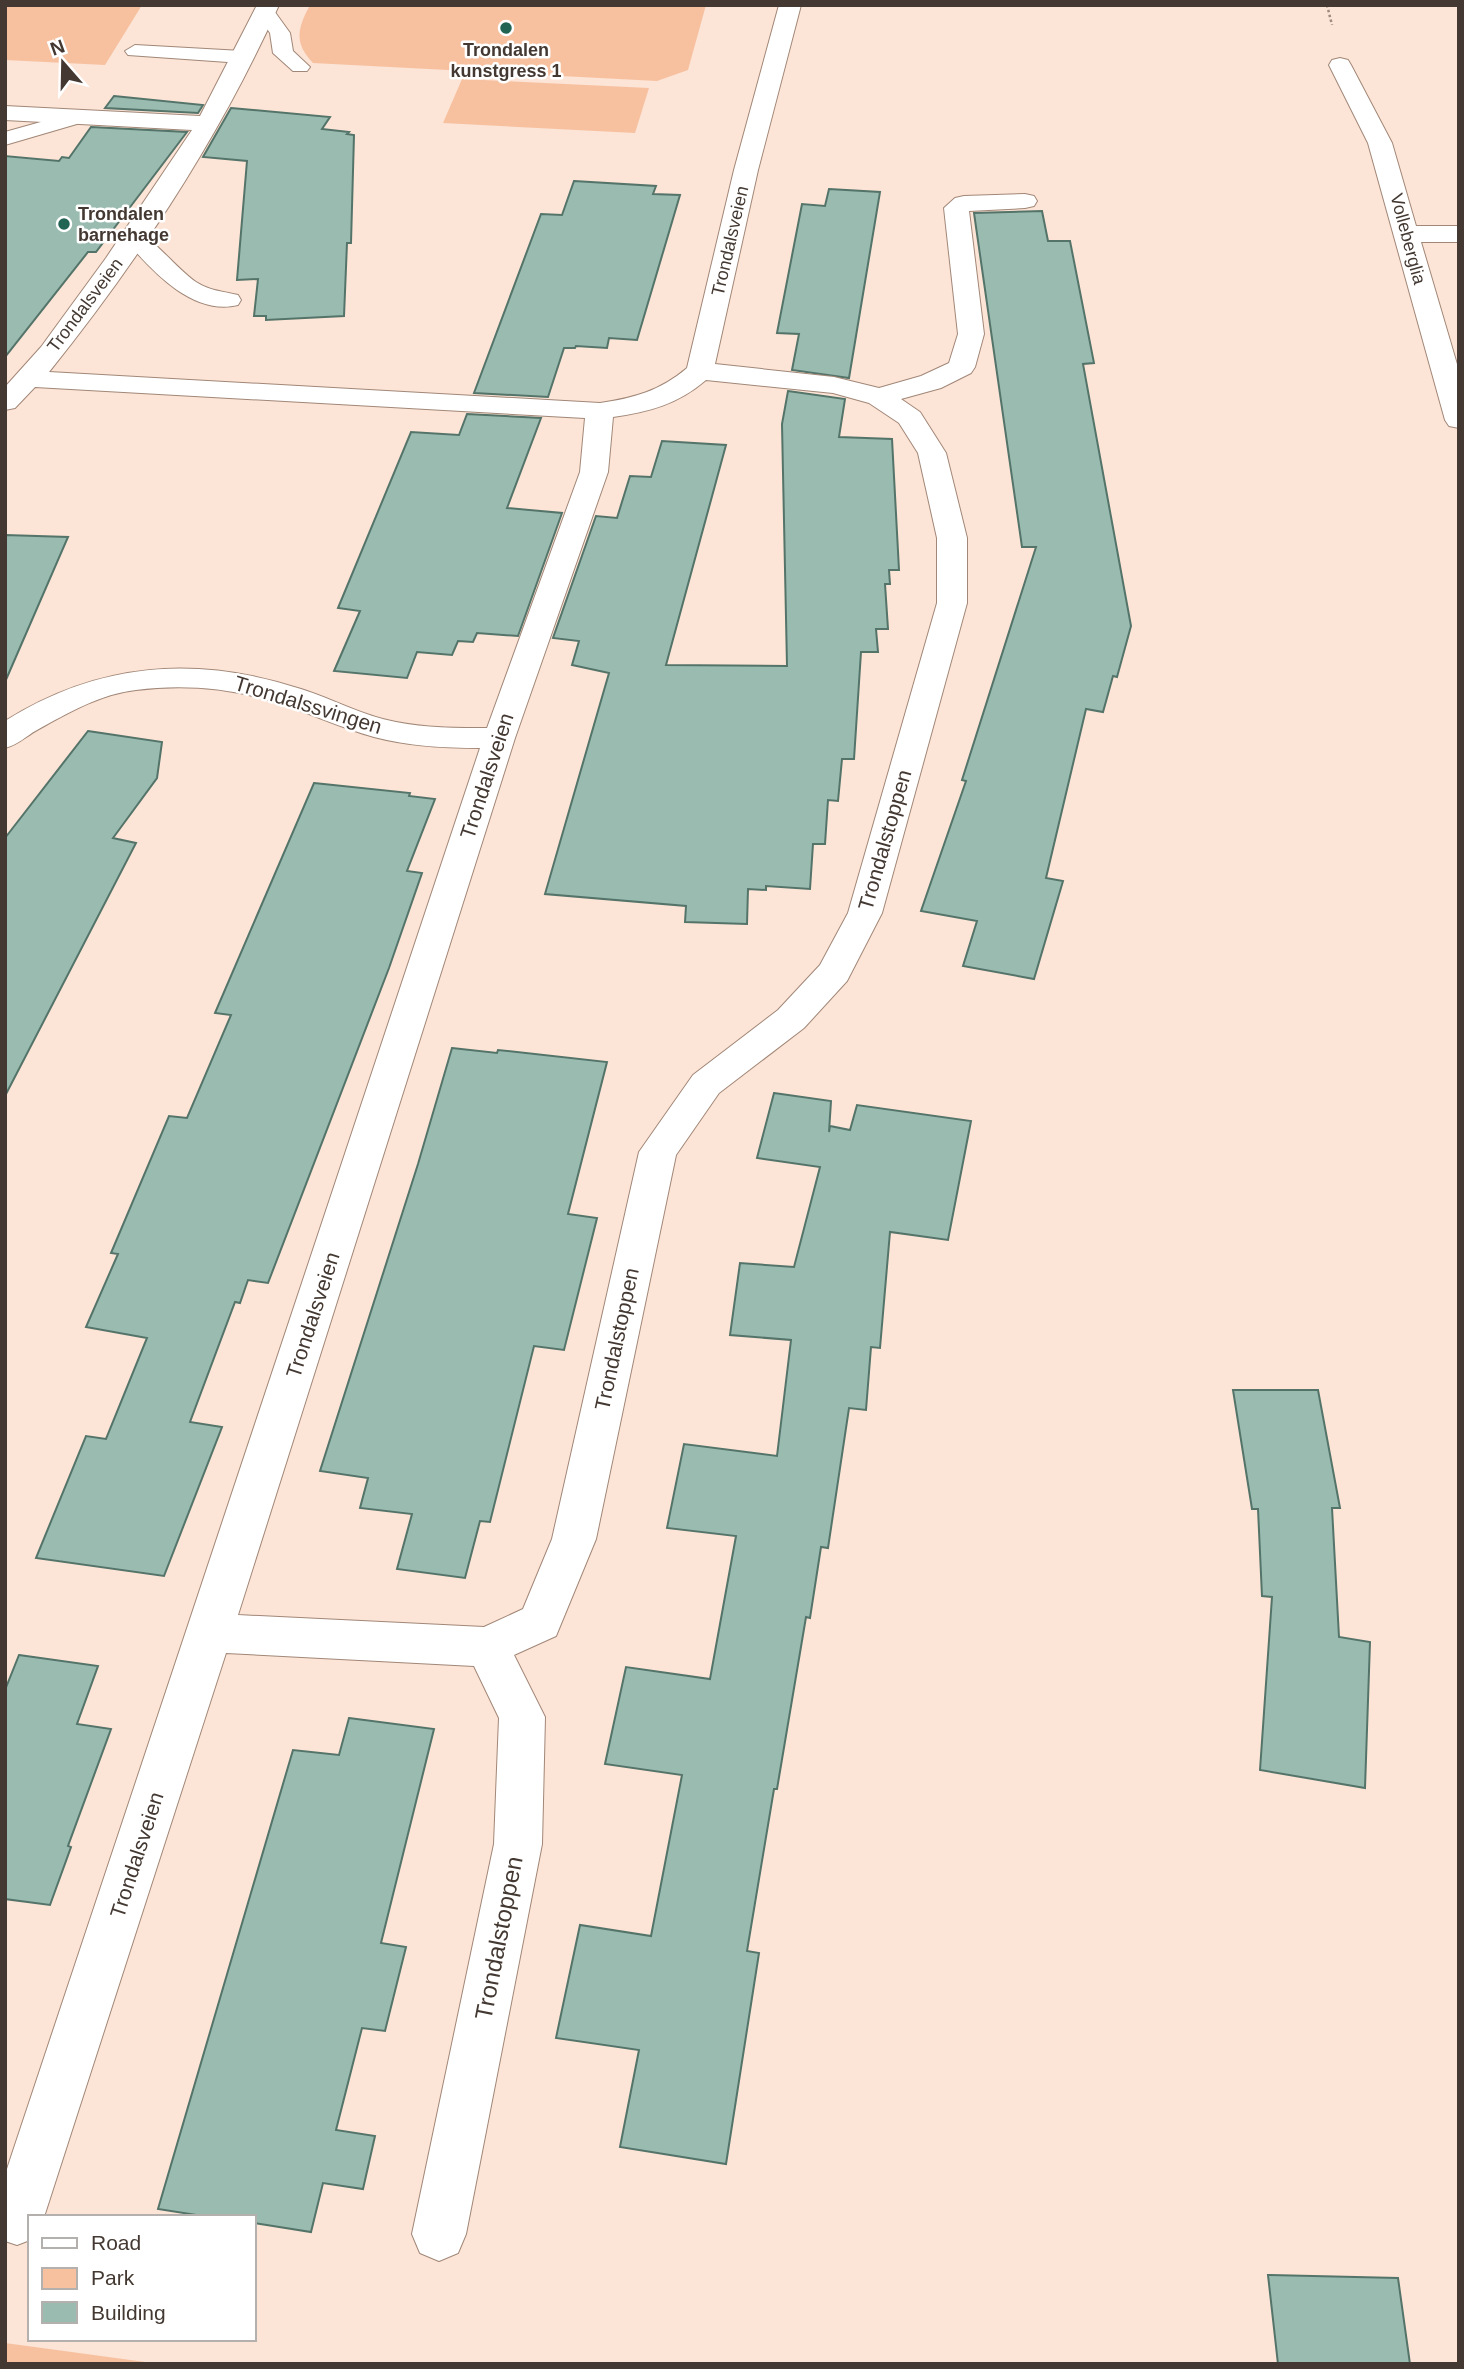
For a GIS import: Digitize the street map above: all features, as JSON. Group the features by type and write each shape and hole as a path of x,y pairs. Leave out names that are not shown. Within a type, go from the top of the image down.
{"street":[{"name":"Trondalsveien","path":"30,379 600,411 645,404 677,392 700,371 746,170 790,5"},
{"name":"Trondalsveien","path":"5,402 30,379 136,238 207,124 266,9"},
{"name":"Volleberglia","path":"1340,65 1380,143 1459,420"},
{"path":"5,113 207,124"},
{"path":"879,397 931,382 961,368 971,334 957,208 964,203 1025,201"},
{"path":"1408,234 1459,234"},
{"name":"Trondalstoppen","path":"210,1633 487,1647 540,1622 573,1539 658,1152 706,1084 791,1019 834,972 866,913 952,603 953,538 932,453 910,418 879,397 834,385 700,371"},
{"name":"Trondalsveien","path":"17,2219 210,1633 499,738 594,472 600,411"},
{"name":"Trondalssvingen","path":"5,738 70,698 119,682 180,675 230,681 276,691 383,729 437,738 499,738"},
{"name":"Trondalstoppen","path":"439,2234 518,1844 522,1717 487,1647"}],"lane":[{"path":"266,9 280,33 284,53 300,67"},
{"path":"135,51 242,57"},
{"path":"5,139 80,117"},
{"path":"136,238 155,261 201,294 230,300"}],"green space":[{"path":"5,5 142,5 105,65 5,60"},
{"name":"Trondalen kunstgress 1","path":"310,5 706,5 688,70 657,81 313,63 300,42 302,21"},
{"path":"462,79 649,88 635,133 443,123"},
{"path":"5,2343 160,2364 5,2364"}],"building":[{"path":"114,96 203,105 198,113 105,108"},
{"path":"231,108 330,117 322,129 354,135 351,243 347,243 344,316 266,320 266,316 254,316 258,279 237,280 247,161 203,157"},
{"path":"91,127 187,132 96,252 88,252 5,357 5,156 59,161 62,157 69,158"},
{"path":"574,181 656,186 653,194 680,195 637,340 609,338 607,348 564,348 548,397 474,393 541,214 562,215"},
{"path":"829,189 880,192 849,378 792,370 799,334 777,333 802,204 825,206"},
{"path":"1042,211 1048,241 1070,241 1094,363 1083,364 1131,626 1117,677 1113,676 1103,712 1086,709 1046,878 1063,881 1034,979 963,966 977,921 921,911 966,781 962,780 1036,547 1022,547 974,213"},
{"path":"788,391 845,399 839,437 892,439 899,570 889,570 890,584 885,584 888,629 876,629 878,652 861,652 854,759 842,759 838,801 828,800 825,844 813,844 810,889 766,886 766,890 748,889 747,924 685,922 686,906 545,894 609,673 572,665 579,641 553,638 596,516 617,518 630,476 651,477 662,441 726,445 666,665 787,666 782,424"},
{"path":"467,414 541,418 507,508 562,513 518,636 477,633 473,642 458,641 452,655 417,652 407,678 334,671 360,611 338,608 411,432 459,435"},
{"path":"5,535 68,537 5,682"},
{"path":"88,731 162,742 157,778 113,838 136,843 5,1096 5,838"},
{"path":"314,783 410,793 409,796 435,799 407,871 422,873 389,968 268,1283 248,1280 240,1303 235,1302 190,1422 222,1427 164,1576 36,1558 86,1436 106,1439 147,1338 86,1327 118,1254 111,1253 169,1116 187,1118 231,1015 215,1013"},
{"path":"452,1048 497,1053 498,1050 607,1062 568,1214 597,1218 564,1350 534,1346 490,1522 480,1521 465,1578 397,1569 412,1514 360,1508 368,1478 320,1471"},
{"path":"774,1093 831,1101 829,1132 830,1126 850,1130 857,1105 971,1121 948,1240 890,1232 880,1348 871,1347 866,1410 849,1408 828,1548 821,1547 810,1618 806,1617 777,1789 774,1789 747,1951 759,1953 726,2164 620,2147 639,2050 556,2038 580,1925 651,1936 682,1775 605,1764 626,1667 710,1679 736,1536 667,1528 684,1444 777,1456 791,1340 730,1335 740,1263 794,1267 820,1167 757,1158"},
{"path":"1233,1390 1318,1390 1340,1508 1332,1508 1339,1637 1370,1642 1365,1788 1260,1770 1272,1597 1262,1596 1258,1509 1252,1509"},
{"path":"19,1655 98,1666 77,1724 111,1729 68,1846 71,1847 50,1905 5,1899 5,1690"},
{"path":"349,1718 434,1729 381,1943 406,1947 385,2031 362,2028 336,2130 375,2136 363,2189 323,2183 311,2232 256,2223 256,2215 196,2215 158,2209 293,1750 339,1755"},
{"path":"1268,2275 1398,2278 1410,2364 1278,2364"}],"place":[{"name":"Trondalen kunstgress 1","path":"506,28"},
{"name":"Trondalen barnehage","path":"64,224"}]}
